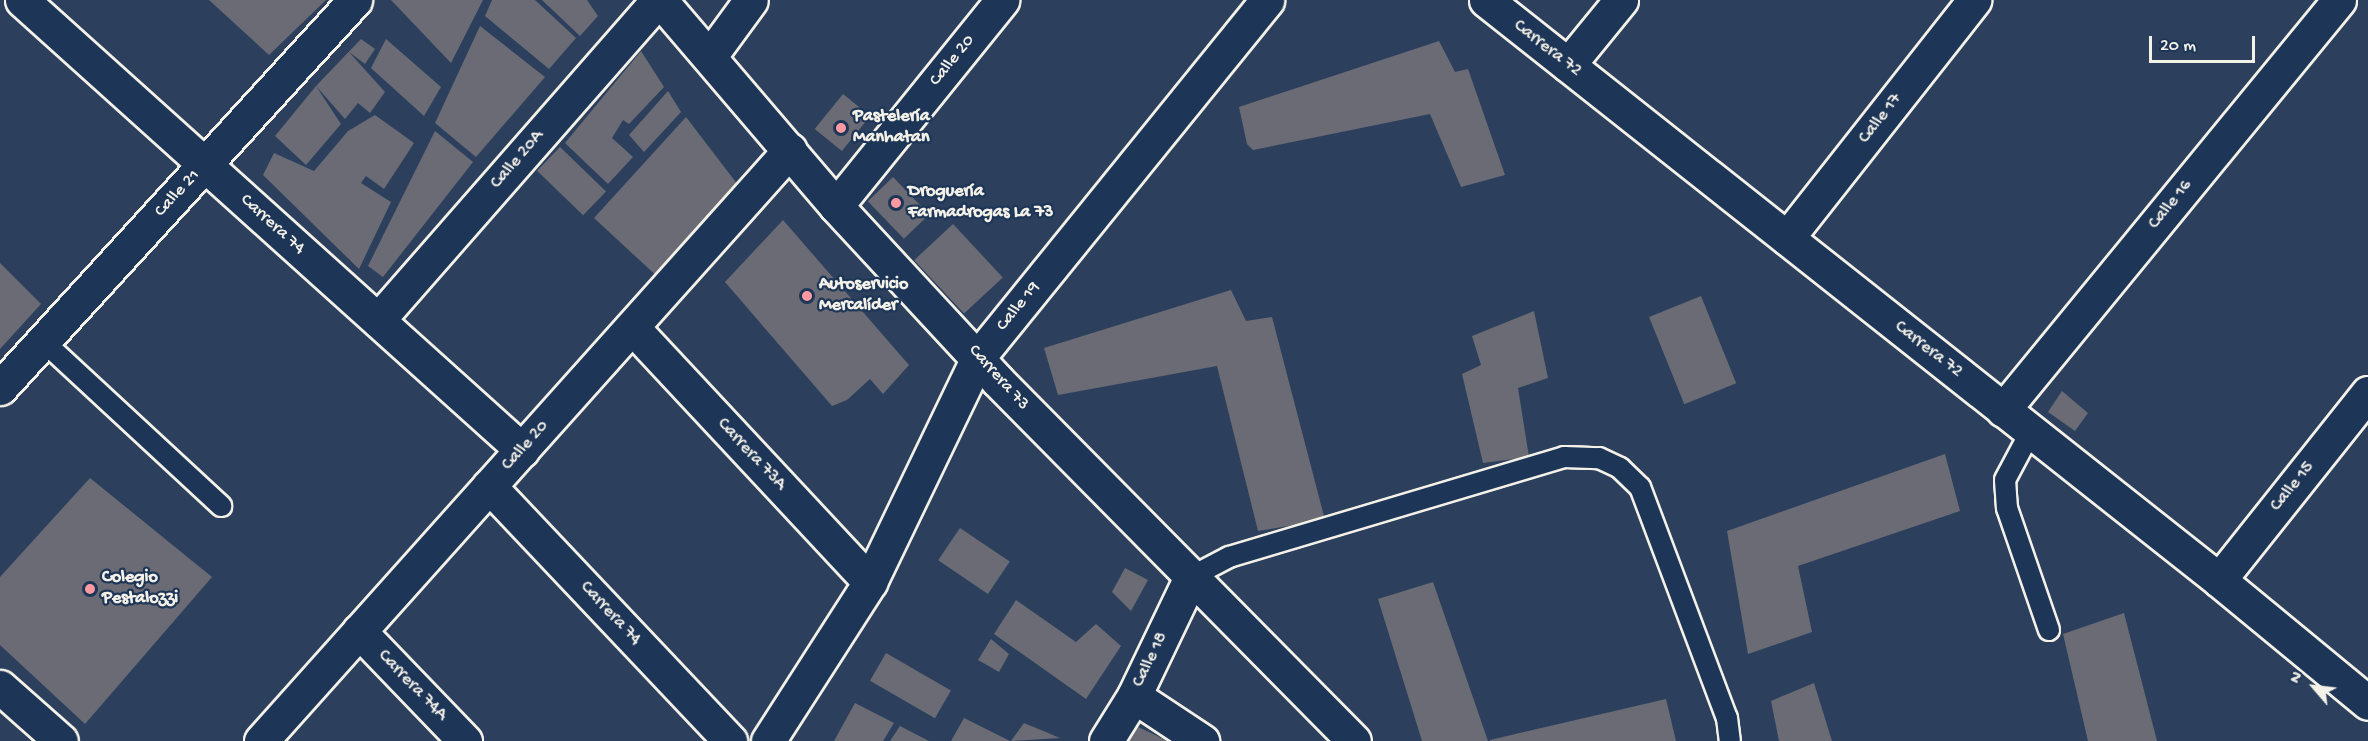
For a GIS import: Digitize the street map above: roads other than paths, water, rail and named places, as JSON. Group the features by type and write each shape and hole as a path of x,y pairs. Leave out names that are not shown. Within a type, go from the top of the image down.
{"street":[{"name":"Carrera 74","path":"22,0 522,450"},
{"name":"Calle 21","path":"0,388 354,0"},
{"name":"Carrera 73","path":"659,0 710,56 836,206 979,356 998,381 1354,741"},
{"name":"Calle 20A","path":"378,320 659,0"},
{"path":"710,56 751,0"},
{"name":"Calle 20","path":"836,206 1002,0"},
{"name":"Calle 19","path":"768,741 870,582 979,356 1267,0"},
{"name":"Carrera 72","path":"1486,0 2219,580 2368,703"},
{"path":"1568,66 1621,0"},
{"name":"Calle 17","path":"1787,238 1974,0"},
{"name":"Calle 16","path":"2003,410 2339,0"},
{"name":"Calle 20","path":"261,741 790,150"},
{"name":"Carrera 73A","path":"632,327 870,582"},
{"name":"Calle 15","path":"2219,580 2368,393"},
{"name":"Carrera 74","path":"489,486 730,741"},
{"name":"Calle 18","path":"1106,741 1134,696 1191,577"},
{"name":"Carrera 74A","path":"359,631 465,741"},
{"path":"0,687 61,741"},
{"path":"1134,696 1202,741"}],"lane":[{"path":"43,341 221,506"},
{"path":"2031,431 2005,480 2007,507 2049,630"},
{"path":"1191,577 1228,557 1564,457 1599,458 1620,468 1640,487 1727,718 1730,741"}],"place":[{"name":"Pastelería Manhatan","path":"841,128"},
{"name":"Droguería Farmadrogas La 73","path":"896,203"},
{"name":"Autoservicio Mercalíder","path":"807,296"},
{"name":"Colegio Pestalozzi","path":"90,589"}]}
